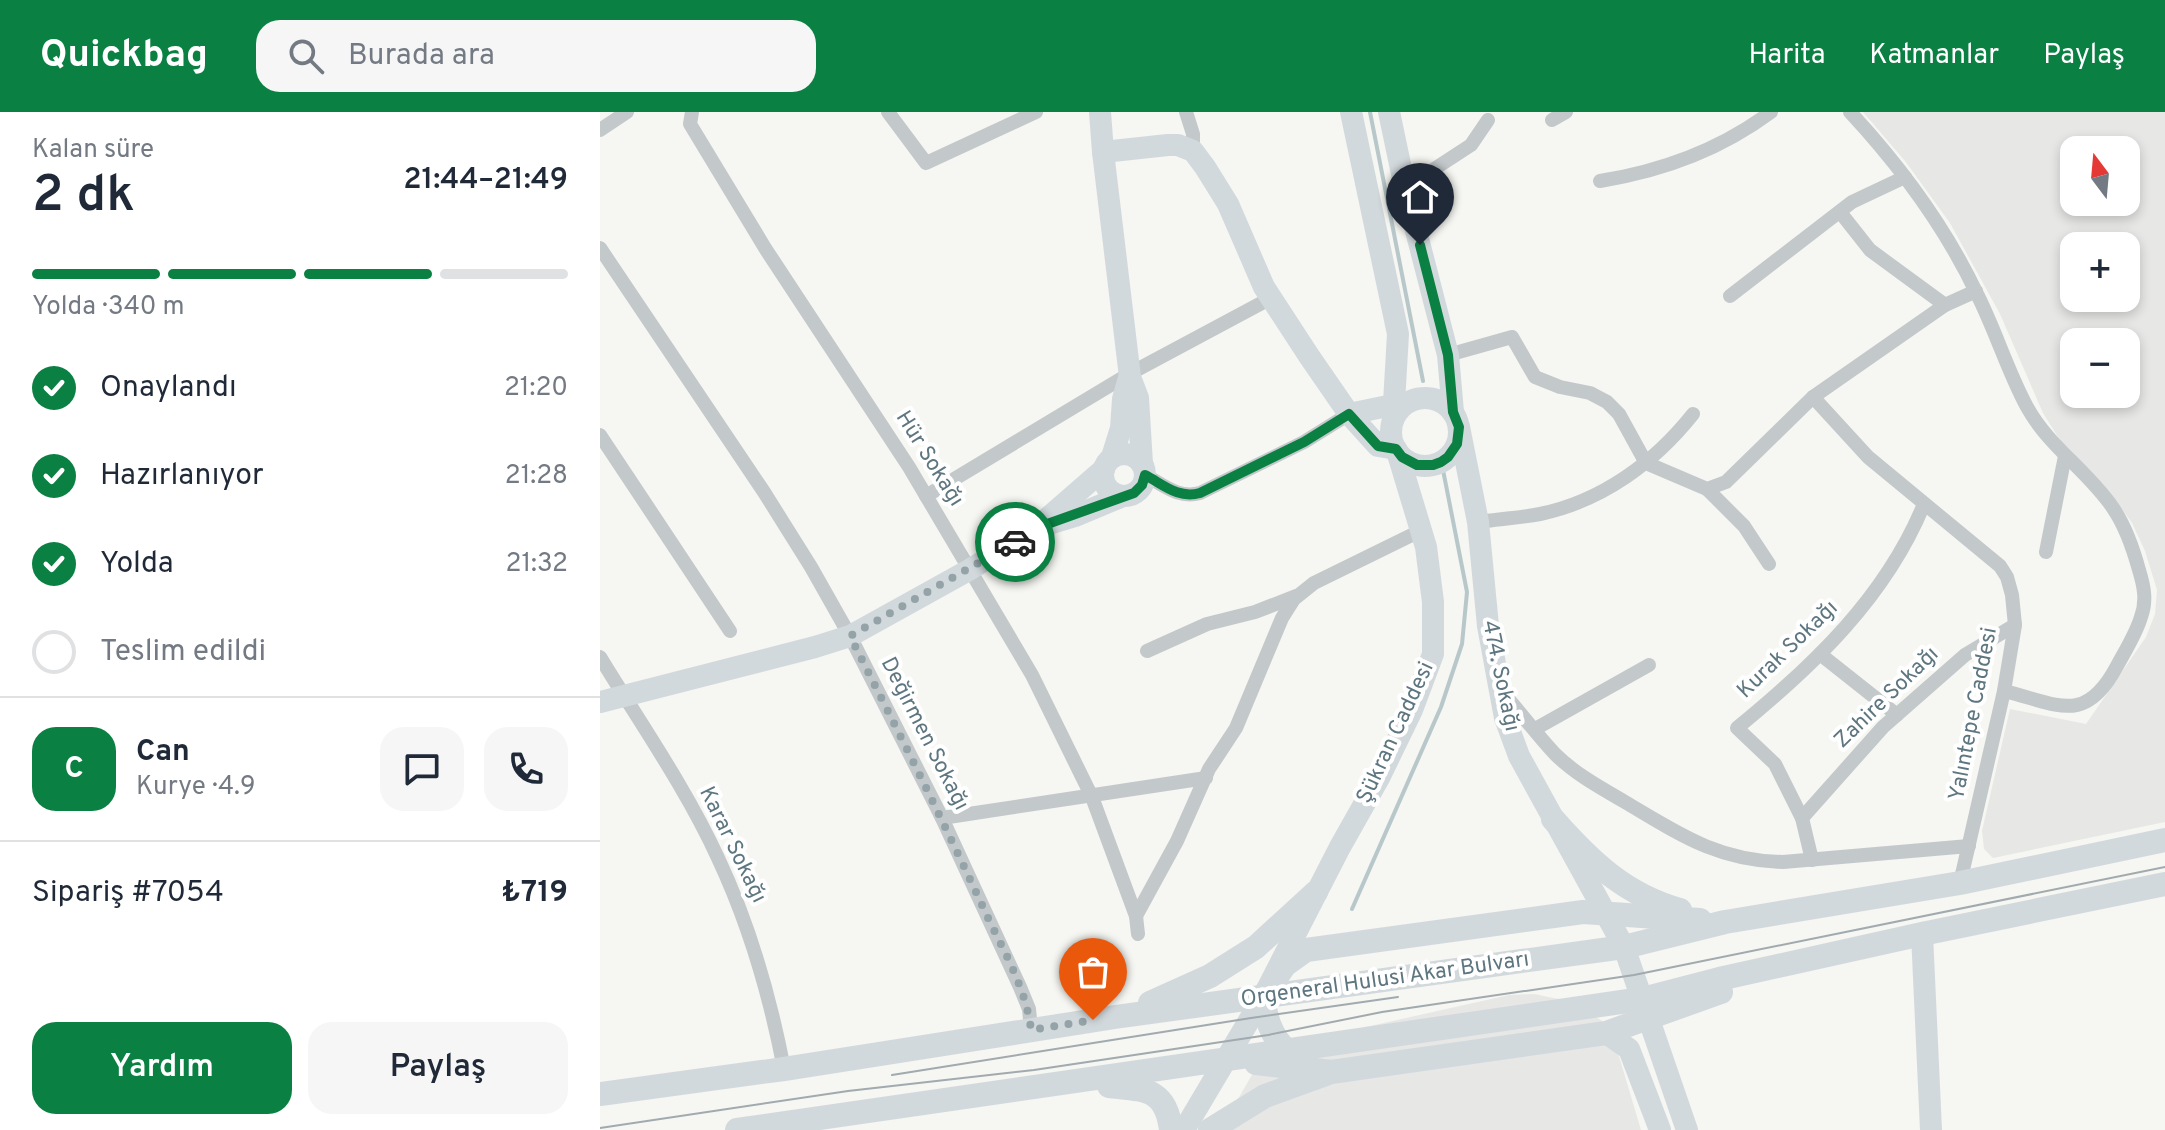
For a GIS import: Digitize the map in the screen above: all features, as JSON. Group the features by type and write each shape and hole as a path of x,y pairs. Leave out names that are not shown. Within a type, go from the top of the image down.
{"main road":[{"path":"1553,819 1588,858 1624,887 1662,905 1725,922"},
{"name":"Orgeneral Hulusi Akar Bulvarı","path":"600,1094 784,1069 1115,1017 1624,947 1725,922 1960,883 2165,840"},
{"path":"737,1130 1286,1050 1646,1009 1796,962 2165,884"},
{"path":"1115,1017 1210,976 1256,947 1316,892"},
{"path":"1286,1050 1266,1020 1263,997 1285,965 1306,950 1583,912 1725,922"},
{"path":"1210,1130 1265,1096 1331,1072 1606,1033 1646,1009"},
{"path":"1226,1060 1331,1072"},
{"path":"1067,1083 1140,1089 1154,1094 1166,1105 1171,1130"}],"street":[{"path":"600,130 627,112"},
{"name":"Hür Sokağı","path":"692,112 690,124 765,248 926,496 1032,675 1092,797 1136,916 1138,934"},
{"path":"888,112 926,163 1036,112"},
{"path":"600,702 850,636 1039,527 1137,491 1144,482 1138,398 1130,376 1100,112"},
{"path":"1039,527 1119,454 1130,454 1144,469 1187,496 1200,493 1304,442 1349,414 1399,409 1433,399 1441,401 1456,420 1457,444 1448,457 1433,465 1417,465 1396,450 1378,446 1349,414 1271,298 1228,204 1193,151 1193,134 1186,112"},
{"path":"1351,112 1398,334 1399,409 1391,436 1396,450"},
{"name":"474. Sokağı","path":"1389,112 1448,355 1456,420 1478,522 1488,626 1505,718 1519,756 1624,947 1687,1130"},
{"path":"1552,120 1566,112"},
{"path":"1600,181 1649,172 1695,156 1739,134 1771,112"},
{"path":"1850,112 1905,177 1944,233 1976,291 2026,405 2046,435 2112,506 2126,531 2144,588 2142,617 2107,685 2087,703 2071,708 2004,691"},
{"path":"1405,188 1471,145 1488,120"},
{"path":"1103,152 1168,145 1193,151"},
{"path":"1730,296 1852,202 1905,177"},
{"path":"1840,212 1870,250 1945,305"},
{"name":"Değirmen Sokağı","path":"600,248 764,492 850,636 942,818 1020,987 1029,1009 1031,1030"},
{"path":"1707,489 1726,482 1813,397 1945,305 1976,291"},
{"path":"926,496 1130,376 1271,298"},
{"path":"1448,355 1512,337 1535,377 1560,387 1590,393 1614,407 1646,463 1707,489 1744,526 1769,564"},
{"path":"1123,496 1107,487 1103,477 1121,428 1123,399 1130,376"},
{"name":"Yalıntepe Caddesi","path":"1813,397 1868,457 2000,566 2012,595 2015,625 2004,691 1960,883"},
{"path":"1478,522 1564,507 1605,490 1646,463 1693,414"},
{"path":"600,435 730,631"},
{"name":"Şükran Caddesi","path":"1184,1130 1263,997 1397,743 1433,654 1433,602 1422,530 1396,450"},
{"path":"2046,552 2065,456"},
{"name":"Kurak Sokağı","path":"1802,818 1775,764 1737,728 1820,654 1864,606 1904,548 1924,504"},
{"path":"1147,651 1207,624 1255,612 1296,596 1314,583 1422,530"},
{"path":"1136,916 1177,841 1206,778 1236,728 1282,618 1296,596"},
{"name":"Zahire Sokağı","path":"1802,818 1897,715 1965,655 2015,625"},
{"path":"1820,654 1897,715"},
{"name":"Karar Sokağı","path":"600,657 703,827 732,890 767,991 784,1069"},
{"path":"1535,729 1649,665"},
{"path":"1499,688 1555,754 1583,777 1703,847 1752,861 1783,862 1969,846"},
{"path":"942,818 1206,778"},
{"path":"1802,818 1812,860"},
{"path":"1922,934 1931,1130"},
{"path":"1606,1033 1629,1049 1660,1130"}],"shaded area":[{"path":"1863,112 2165,112 2165,822 1993,858 1984,849 1982,831 2010,709 2086,724 2146,637 2155,614 2157,590 2132,523 2113,497 2063,445 2043,413 2000,314 1950,223 1905,161"},
{"path":"1534,994 1573,1002 1610,1026 1641,1130 1220,1130 1253,1073 1303,1041 1509,995"}],"waterway":[{"path":"1370,112 1423,381"},
{"path":"1352,909 1441,707 1462,644 1467,592 1443,470"}],"tram line":[{"path":"600,1128 848,1091 1034,1070 1268,1035 1382,1012 1634,975 2165,867"},
{"path":"892,1075 1398,997"}],"way so far":[{"path":"1015,542 850,636 942,818 1011,968 1029,1009 1031,1030 1093,1020"}],"route":[{"path":"1015,542 1039,527 1131,495 1142,485 1145,475 1180,494 1200,493 1304,442 1349,414 1378,446 1396,449 1409,462 1433,465 1448,457 1457,444 1459,427 1453,412 1448,355 1420,245"}]}
